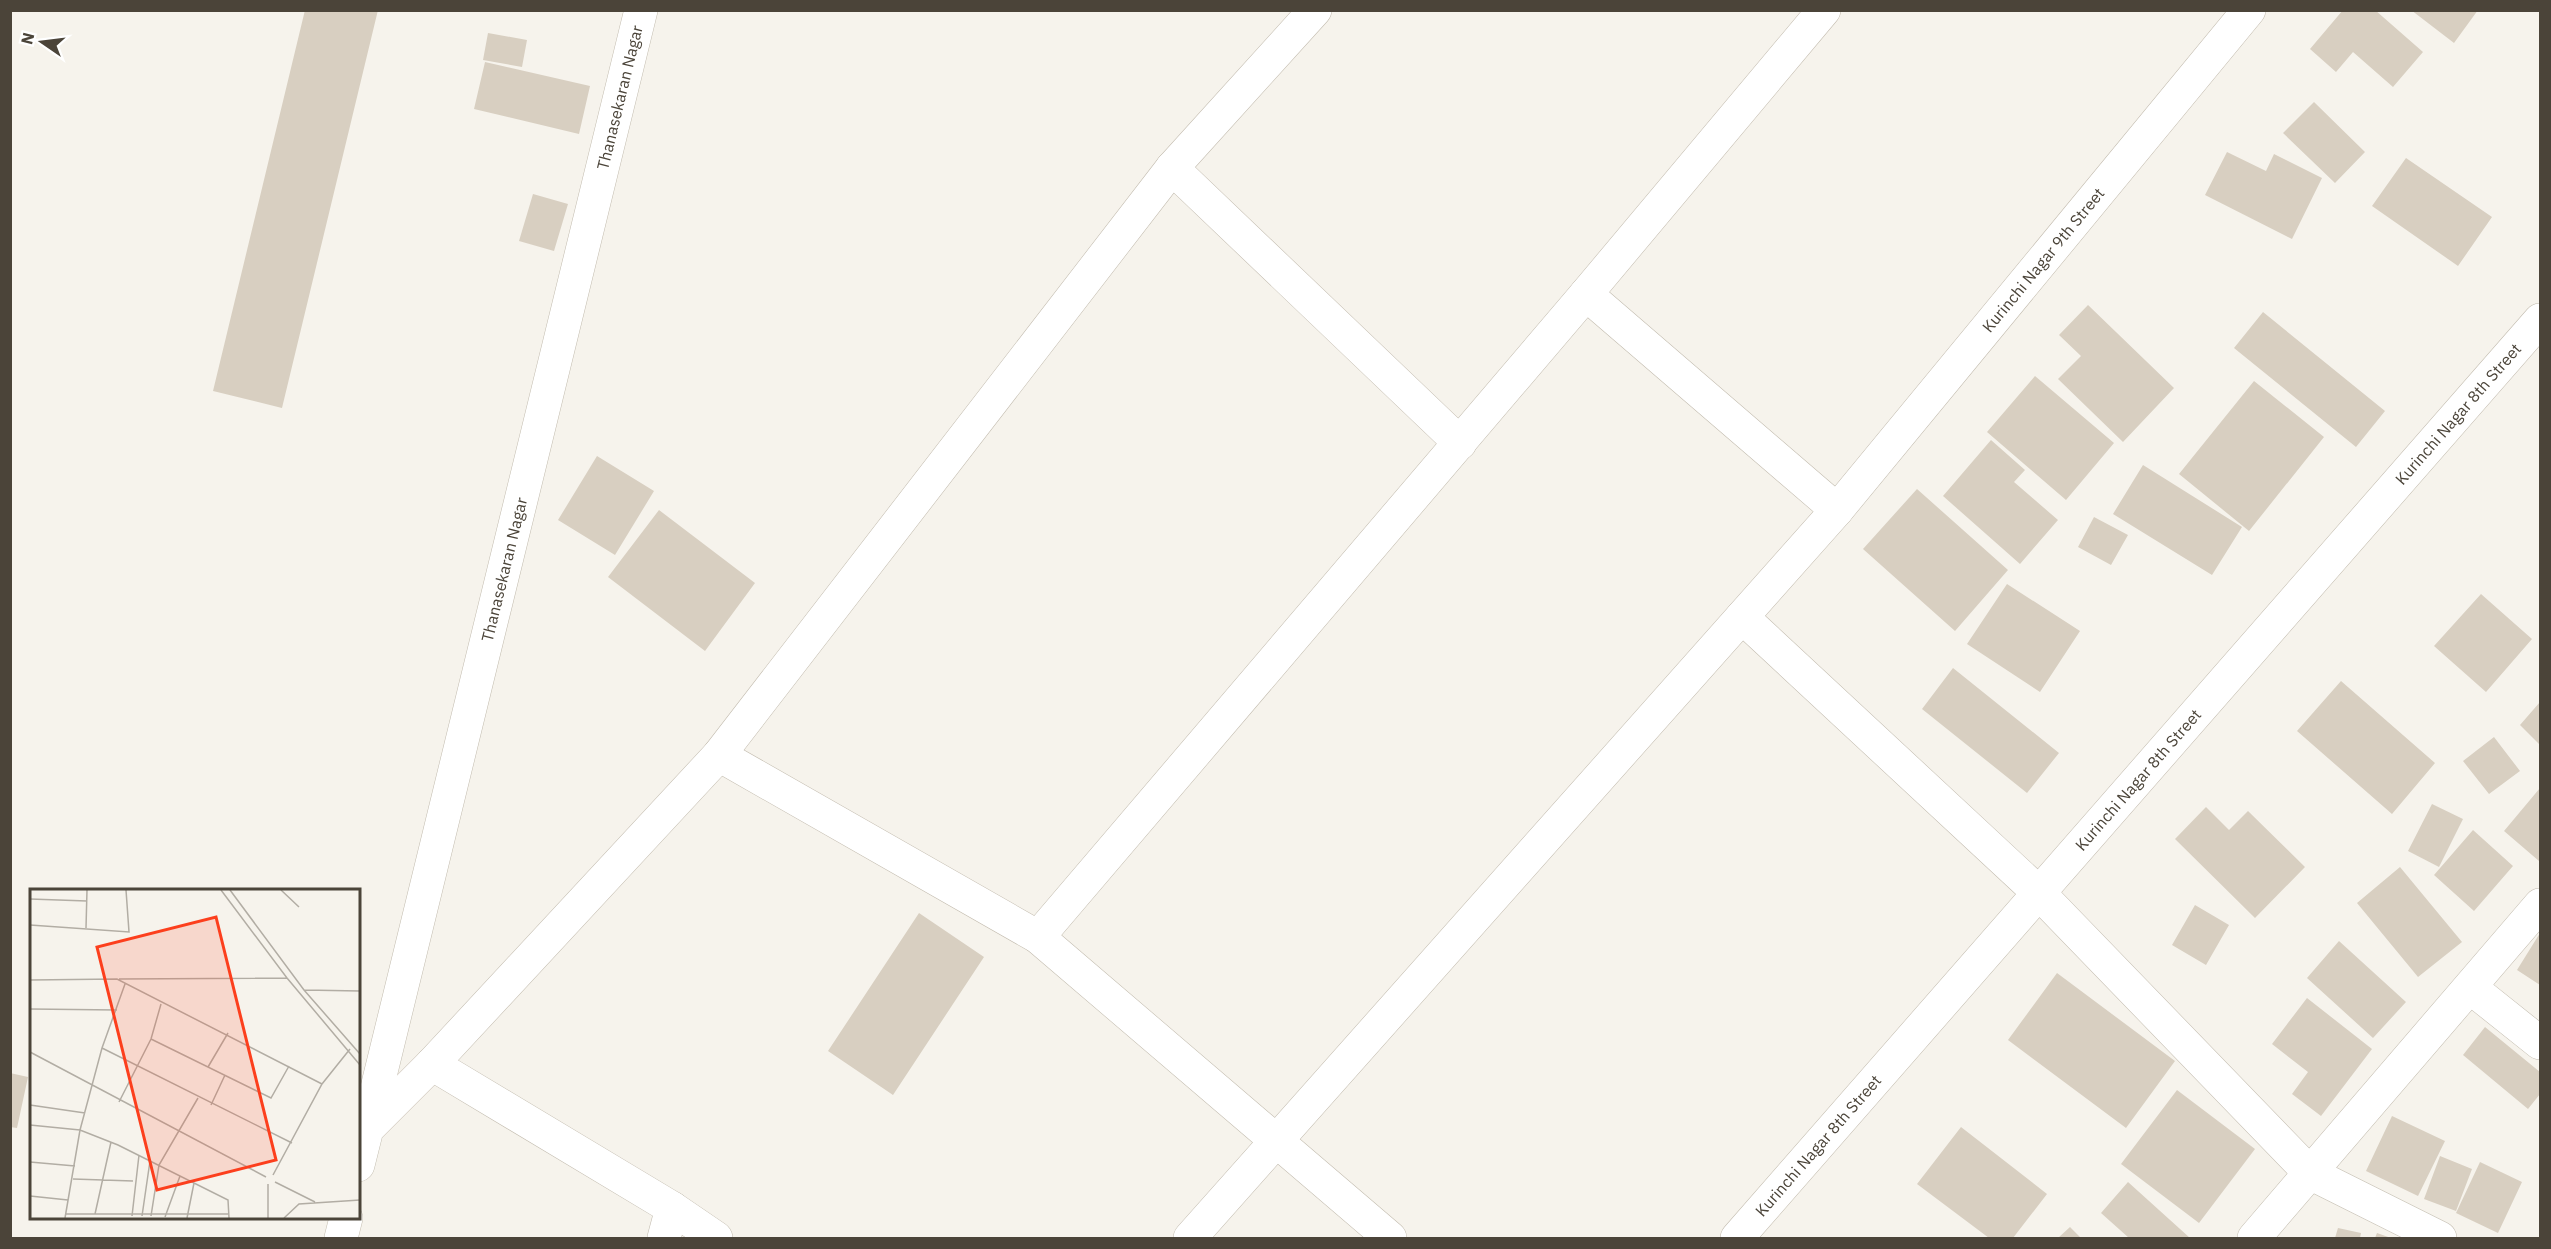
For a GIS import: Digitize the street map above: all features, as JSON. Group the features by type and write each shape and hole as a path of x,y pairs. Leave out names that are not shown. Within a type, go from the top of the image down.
{"street":[{"name":"Thanasekaran Nagar","path":"360,1157 641,10"},
{"path":"367,1129 432,1064 719,754 1172,168 1315,10"},
{"path":"1038,937 1460,443 1824,10"},
{"name":"Kurinchi Nagar 9th Street","path":"1190,1239 1837,510 2249,10"},
{"path":"1172,168 1460,443"},
{"path":"1586,294 1837,510"},
{"name":"Kurinchi Nagar 8th Street","path":"1737,1239 2541,320"},
{"path":"1742,616 2039,893 2310,1173 2440,1239"},
{"path":"719,754 1038,937 1390,1239"},
{"path":"2254,1239 2541,905"},
{"path":"2471,988 2541,1043"},
{"path":"432,1064 668,1223 716,1239"},
{"path":"341,1239 346,1219"}],"building":[{"path":"305,10 378,10 282,408 213,391"},
{"path":"2343,10 2375,10 2423,52 2393,87 2353,52 2336,72 2310,49"},
{"path":"2411,10 2478,10 2454,43"},
{"path":"488,33 527,40 522,67 483,60"},
{"path":"485,62 590,86 579,134 474,109"},
{"path":"2314,102 2365,152 2335,183 2283,133"},
{"path":"2227,152 2266,171 2274,154 2322,178 2292,239 2205,195"},
{"path":"2406,158 2492,217 2458,266 2372,206"},
{"path":"533,194 568,204 554,251 519,241"},
{"path":"2088,305 2174,388 2123,442 2058,379 2081,356 2059,335"},
{"path":"2263,312 2385,411 2356,447 2234,348"},
{"path":"2035,376 2114,443 2066,500 1987,432"},
{"path":"2254,381 2324,437 2249,531 2179,474"},
{"path":"1991,440 2025,470 2014,482 2058,520 2020,564 1943,496"},
{"path":"597,456 654,491 615,555 558,520"},
{"path":"2143,465 2242,527 2212,575 2113,514"},
{"path":"1917,489 2008,570 1955,631 1863,549"},
{"path":"659,510 755,583 705,651 608,577"},
{"path":"2094,517 2128,535 2111,565 2078,547"},
{"path":"2007,584 2080,631 2040,692 1967,644"},
{"path":"2481,594 2532,639 2486,692 2434,646"},
{"path":"1953,668 2059,753 2027,793 1922,709"},
{"path":"2341,681 2435,763 2392,814 2297,731"},
{"path":"2540,702 2540,745 2520,725"},
{"path":"2494,737 2520,771 2489,794 2463,761"},
{"path":"2540,788 2540,859 2539,861 2504,831"},
{"path":"2432,804 2463,819 2439,867 2408,851"},
{"path":"2206,807 2229,830 2248,811 2305,867 2255,918 2175,839"},
{"path":"2473,830 2513,866 2474,911 2434,875"},
{"path":"2400,867 2462,942 2418,977 2357,903"},
{"path":"2195,905 2229,925 2206,965 2172,945"},
{"path":"919,913 984,957 893,1095 828,1051"},
{"path":"2540,933 2540,985 2517,970"},
{"path":"2339,941 2406,1002 2373,1038 2307,978"},
{"path":"2057,973 2175,1061 2126,1128 2008,1040"},
{"path":"2307,998 2372,1049 2321,1116 2292,1094 2308,1072 2272,1044"},
{"path":"2485,1027 2540,1072 2540,1094 2528,1109 2463,1055"},
{"path":"10,1073 28,1077 17,1128 10,1127"},
{"path":"2177,1090 2255,1149 2199,1223 2121,1164"},
{"path":"2392,1116 2445,1141 2418,1196 2366,1171"},
{"path":"1961,1127 2047,1194 2013,1238 1989,1238 1917,1184"},
{"path":"2440,1156 2472,1169 2456,1211 2424,1199"},
{"path":"2480,1162 2522,1182 2498,1233 2456,1213"},
{"path":"2128,1182 2190,1238 2129,1238 2101,1213"},
{"path":"2070,1227 2081,1238 2058,1238"},
{"path":"2338,1228 2361,1233 2360,1238 2335,1238"},
{"path":"2377,1233 2391,1238 2375,1238"}]}
